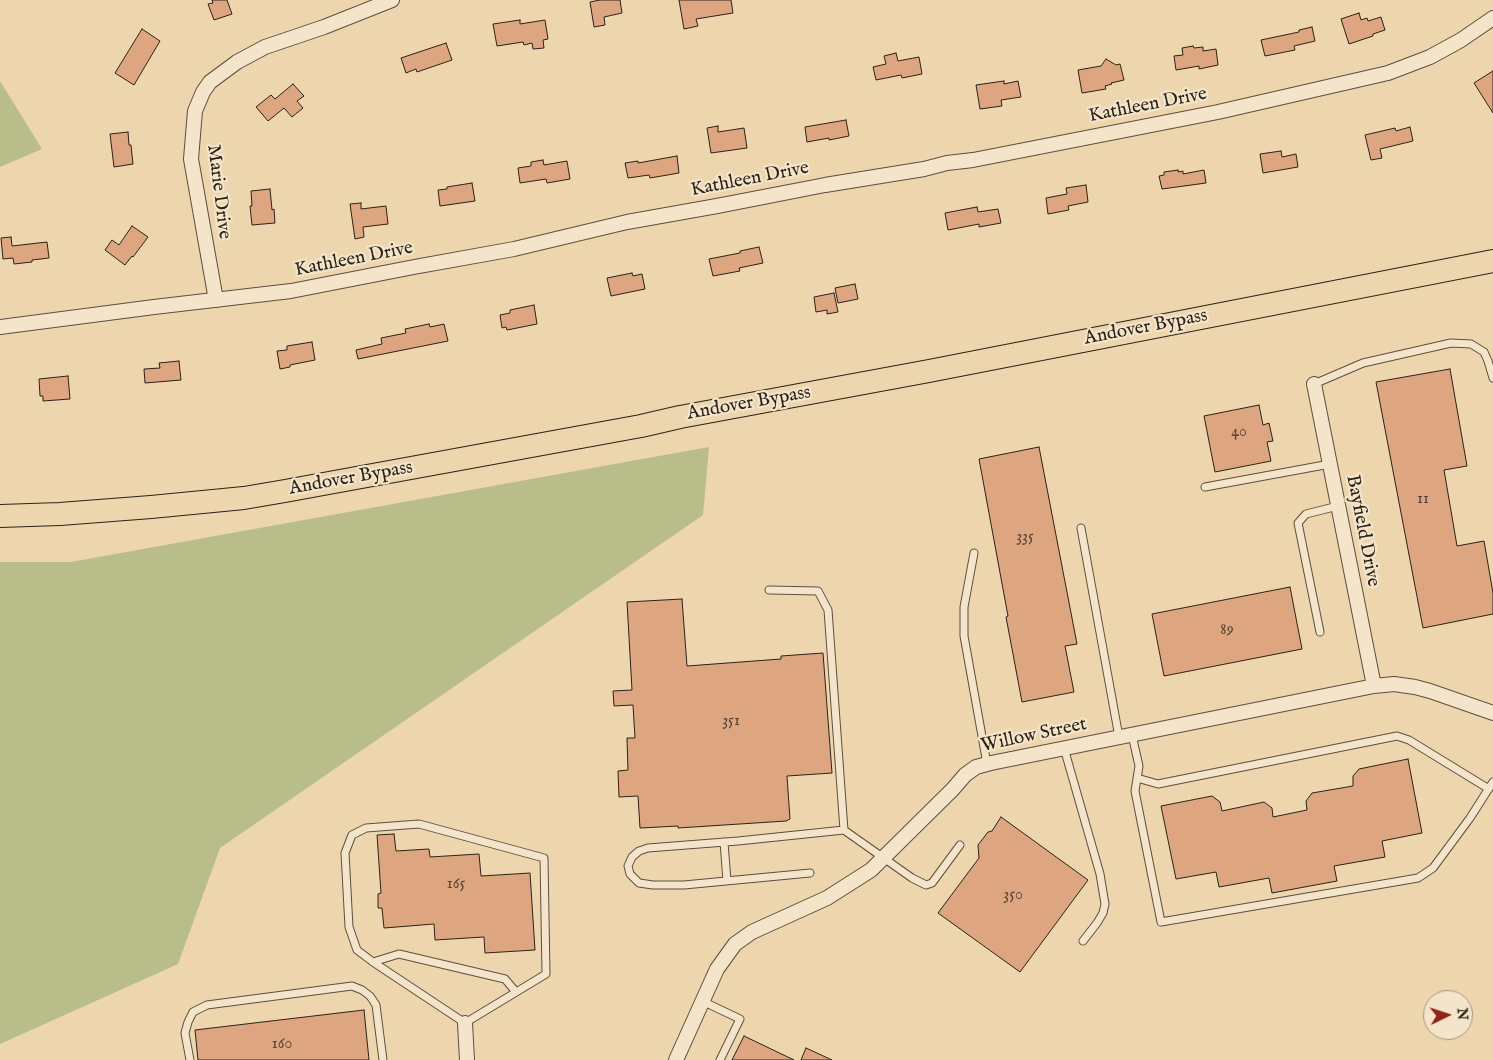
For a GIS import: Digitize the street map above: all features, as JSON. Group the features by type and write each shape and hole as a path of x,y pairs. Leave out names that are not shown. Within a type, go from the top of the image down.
{"main road":[{"name":"Andover Bypass","path":"0,516 60,514 150,507 285,492 641,426 1493,261"}],"street":[{"name":"Marie Drive","path":"216,300 191,159 195,111 203,92 210,82 237,62 265,48 392,0"},
{"name":"Kathleen Drive","path":"0,327 291,291 514,249 627,222 825,185 924,169 947,163 973,160 1218,112 1388,73 1430,57 1461,40 1493,18"},
{"name":"Bayfield Drive","path":"1314,384 1374,686"},
{"name":"Willow Street","path":"676,1060 717,969 735,944 752,932 827,898 871,870 953,790 965,775 976,767 1374,686 1394,684 1414,687 1449,696 1493,712"},
{"path":"465,1023 467,1060"}],"lane":[{"path":"1314,384 1363,362 1451,343 1471,344 1484,352 1493,378"},
{"path":"1205,487 1330,464"},
{"path":"1320,632 1298,523 1306,514 1338,506"},
{"path":"1080,528 1126,736 1139,766 1137,778 1135,791 1161,922 1418,878 1433,868 1491,786 1409,740 1397,736 1158,784 1137,778"},
{"path":"974,554 964,607 964,636 987,764"},
{"path":"769,590 818,591 828,610 844,830"},
{"path":"1064,748 1100,874 1105,904 1097,923 1083,941"},
{"path":"419,824 544,858 546,974 465,1023 373,962 357,950 349,927 345,853 352,835 366,828 419,824"},
{"path":"810,873 684,885 653,885 639,883 630,874 628,866 632,857 639,851 648,848 844,830 912,878 926,885 932,883 960,845"},
{"path":"724,842 727,881"},
{"path":"373,962 399,954 505,980 516,992"},
{"path":"190,1060 185,1033 188,1022 193,1012 207,1005 352,986 370,996 376,1005 384,1060"},
{"path":"702,1001 740,1019 720,1060"}],"green space":[{"path":"0,81 42,149 0,167"},
{"path":"709,447 703,515 220,848 178,964 0,1044 0,562 71,562"}],"building":[{"path":"212,0 227,0 232,14 214,20 208,4 213,3"},
{"path":"620,0 622,13 604,17 605,25 594,27 590,2"},
{"path":"679,0 731,0 733,13 696,19 698,26 684,29"},
{"path":"1359,13 1361,20 1367,18 1368,21 1381,17 1385,30 1349,44 1341,19"},
{"path":"520,20 520,24 545,20 548,39 543,40 544,48 533,49 532,43 524,45 523,42 497,46 493,24"},
{"path":"1312,27 1315,41 1294,46 1295,50 1265,56 1261,40 1299,32 1299,30"},
{"path":"142,29 160,41 134,85 115,73"},
{"path":"446,43 452,60 417,72 416,69 406,73 401,58"},
{"path":"1193,46 1194,48 1203,47 1203,51 1216,49 1218,65 1199,69 1199,66 1176,70 1174,56 1183,55 1182,48"},
{"path":"896,53 898,61 919,57 922,74 902,78 901,75 876,80 873,67 886,64 884,56"},
{"path":"1106,59 1116,65 1120,64 1124,80 1105,86 1106,89 1082,93 1078,70 1101,66"},
{"path":"1493,71 1493,113 1474,83"},
{"path":"1004,81 1004,84 1018,81 1021,97 1001,100 1002,106 980,109 976,85"},
{"path":"293,84 304,96 297,101 303,108 292,117 284,108 268,121 256,107 271,95 275,99"},
{"path":"846,120 849,136 807,142 805,127"},
{"path":"718,126 718,132 744,128 747,148 711,153 707,128"},
{"path":"1410,127 1413,141 1380,149 1382,158 1371,160 1365,135 1395,128 1396,131"},
{"path":"128,132 133,164 114,167 110,134"},
{"path":"1281,151 1282,157 1296,154 1298,167 1263,173 1260,154"},
{"path":"677,156 679,173 650,178 649,175 628,178 625,163 638,161 638,163"},
{"path":"543,160 544,165 567,161 570,179 547,183 546,179 520,183 518,168 531,166 531,162"},
{"path":"1178,170 1178,172 1183,171 1183,174 1204,170 1206,183 1162,189 1159,176 1164,175 1164,172"},
{"path":"472,183 475,201 440,206 438,190"},
{"path":"1086,185 1088,202 1068,206 1069,210 1048,214 1046,198 1067,194 1066,188"},
{"path":"270,189 275,223 252,225 251,191"},
{"path":"361,203 361,209 386,206 388,224 363,227 364,237 355,239 350,204"},
{"path":"977,207 978,212 998,209 1001,223 979,227 979,224 948,230 945,213"},
{"path":"132,226 148,237 125,265 105,250 112,240 119,245"},
{"path":"11,237 12,246 47,242 49,258 14,264 13,258 3,259 1,238"},
{"path":"759,247 763,263 739,268 740,271 713,276 709,259"},
{"path":"632,273 633,276 642,274 645,289 611,296 607,278"},
{"path":"855,284 858,299 838,303 835,288"},
{"path":"834,293 838,312 827,314 827,310 816,312 814,297"},
{"path":"534,305 537,324 507,330 506,327 502,328 500,315 510,313 510,310"},
{"path":"429,324 430,327 444,324 448,341 358,359 356,350 382,344 381,338 406,333 405,329"},
{"path":"312,342 315,360 280,369 277,351 287,350 287,346"},
{"path":"179,361 181,380 145,383 144,369 160,368 159,363"},
{"path":"1450,369 1467,466 1444,470 1457,546 1484,541 1493,593 1493,614 1423,628 1376,382"},
{"path":"68,376 70,399 43,401 43,396 40,396 39,379"},
{"path":"1259,405 1263,425 1269,423 1273,441 1267,442 1271,461 1215,472 1204,416"},
{"path":"1039,447 1077,644 1065,646 1074,692 1022,702 979,459"},
{"path":"1290,587 1302,649 1164,676 1152,614"},
{"path":"682,599 687,666 781,659 781,656 823,653 832,773 787,776 790,819 786,821 678,828 678,826 640,828 638,796 619,797 618,771 628,770 627,738 635,738 633,705 614,706 613,691 632,690 627,602"},
{"path":"1408,759 1422,833 1382,841 1385,857 1334,866 1337,881 1272,893 1269,878 1219,887 1216,872 1176,879 1161,806 1212,796 1220,802 1222,811 1264,802 1272,808 1273,817 1307,810 1306,801 1312,793 1353,786 1353,776 1359,769"},
{"path":"1001,817 1088,880 1020,972 938,913 979,858 978,845 988,832 992,831"},
{"path":"394,834 396,851 429,849 430,857 479,854 481,876 530,873 535,950 485,953 484,937 435,940 434,924 384,928 382,908 378,908 378,894 381,893 377,835"},
{"path":"364,1010 369,1060 198,1060 195,1030"},
{"path":"744,1036 794,1060 732,1060"},
{"path":"806,1048 832,1060 801,1060"}]}
